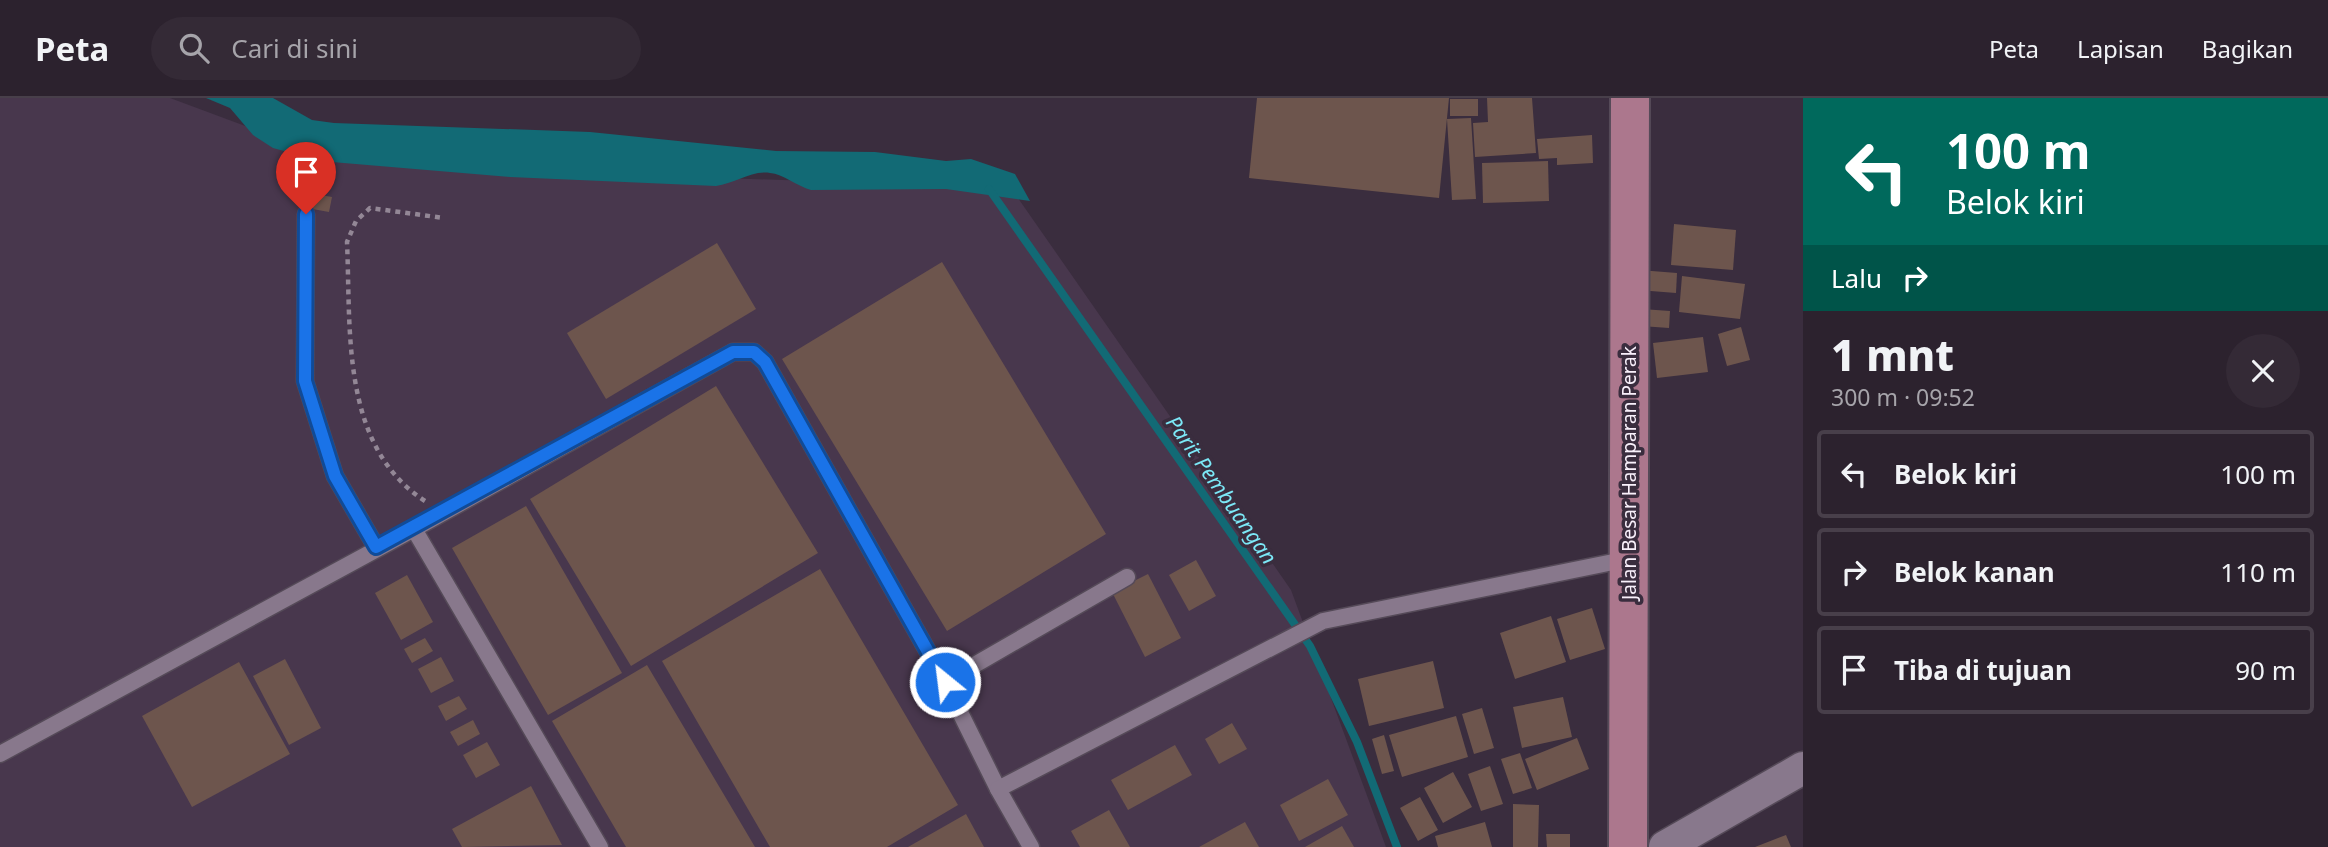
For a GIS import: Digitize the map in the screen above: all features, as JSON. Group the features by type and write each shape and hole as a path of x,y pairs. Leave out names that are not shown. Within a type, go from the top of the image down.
{"main road":[{"name":"Jalan Besar Hamparan Perak","path":"1628,847 1630,98"}],"street":[{"path":"1665,847 1803,768"}],"lane":[{"path":"306,214 305,381 335,476 376,547"},
{"path":"0,754 733,352 754,352 765,362 945,682 998,789 1031,847"},
{"path":"414,528 600,847"},
{"path":"998,789 1324,621 1629,559"},
{"path":"945,682 1127,577"}],"path":[{"path":"443,513 403,487 372,442 354,383 347,242 356,221 370,208 444,218"}],"shaded area":[{"path":"0,98 170,98 307,149 724,178 1011,188 1291,590 1386,847 0,847"}],"water":[{"path":"206,98 273,98 312,120 334,123 590,132 776,151 875,152 946,161 971,159 1015,174 1030,201 946,189 811,190 775,174 763,173 716,186 510,177 320,161 273,148 253,135 230,108"}],"building":[{"path":"1257,98 1449,98 1439,198 1249,178"},
{"path":"1487,98 1532,98 1536,153 1475,157 1473,123 1488,122"},
{"path":"1450,99 1478,99 1478,116 1450,116"},
{"path":"1471,118 1476,199 1452,200 1447,119"},
{"path":"1592,135 1593,163 1557,165 1557,158 1539,159 1537,139"},
{"path":"1548,161 1549,201 1483,203 1482,163"},
{"path":"310,193 332,197 329,212 307,208"},
{"path":"1674,224 1736,230 1733,270 1671,265"},
{"path":"717,243 756,309 606,399 567,333"},
{"path":"942,262 1106,534 947,631 782,359"},
{"path":"1639,270 1677,273 1676,293 1638,290"},
{"path":"1682,276 1745,284 1740,319 1679,312"},
{"path":"1642,309 1670,311 1669,328 1641,326"},
{"path":"1741,327 1750,360 1727,366 1718,334"},
{"path":"1703,337 1708,372 1657,378 1653,343"},
{"path":"716,386 818,553 631,666 530,499"},
{"path":"526,506 622,673 548,715 452,548"},
{"path":"1196,560 1216,596 1189,611 1169,575"},
{"path":"820,569 958,805 887,847 770,847 662,661"},
{"path":"1148,574 1181,638 1145,657 1112,592"},
{"path":"407,575 433,622 401,640 375,593"},
{"path":"1592,608 1605,649 1570,660 1557,619"},
{"path":"1551,616 1566,662 1515,679 1500,633"},
{"path":"425,638 433,651 412,663 404,649"},
{"path":"441,657 454,681 431,693 418,669"},
{"path":"285,659 321,728 289,745 253,676"},
{"path":"1433,661 1444,708 1369,726 1358,679"},
{"path":"239,662 290,754 192,807 142,716"},
{"path":"647,665 755,847 626,847 552,721"},
{"path":"459,696 467,709 446,721 438,706"},
{"path":"1563,697 1572,737 1522,748 1513,707"},
{"path":"1482,708 1494,748 1474,754 1462,714"},
{"path":"1456,716 1468,757 1402,777 1389,735"},
{"path":"473,720 480,734 458,746 450,732"},
{"path":"1232,723 1247,749 1219,764 1205,739"},
{"path":"1384,735 1394,771 1382,774 1372,739"},
{"path":"1577,738 1589,769 1537,790 1525,759"},
{"path":"487,742 500,765 476,778 463,755"},
{"path":"1175,745 1192,775 1128,810 1111,780"},
{"path":"1520,753 1532,788 1513,794 1501,759"},
{"path":"1490,766 1503,804 1481,811 1468,774"},
{"path":"1453,772 1472,807 1443,823 1424,788"},
{"path":"1328,779 1348,815 1299,841 1280,805"},
{"path":"531,786 562,845 462,847 452,829"},
{"path":"1420,797 1438,830 1418,841 1400,808"},
{"path":"1513,804 1539,805 1538,847 1513,847"},
{"path":"1109,810 1130,847 1080,847 1071,831"},
{"path":"966,814 984,847 908,847"},
{"path":"1245,822 1259,847 1199,847"},
{"path":"1485,822 1492,847 1438,847 1435,836"},
{"path":"1342,826 1354,847 1305,847"},
{"path":"1546,834 1570,834 1570,847 1547,847"},
{"path":"1786,835 1791,847 1755,847"}],"waterway":[{"name":"Parit Pembuangan","path":"989,189 1310,646 1357,742 1397,847"}],"route":[{"path":"306,214 305,381 335,476 376,547 733,352 754,352 765,362 945,682"}]}
